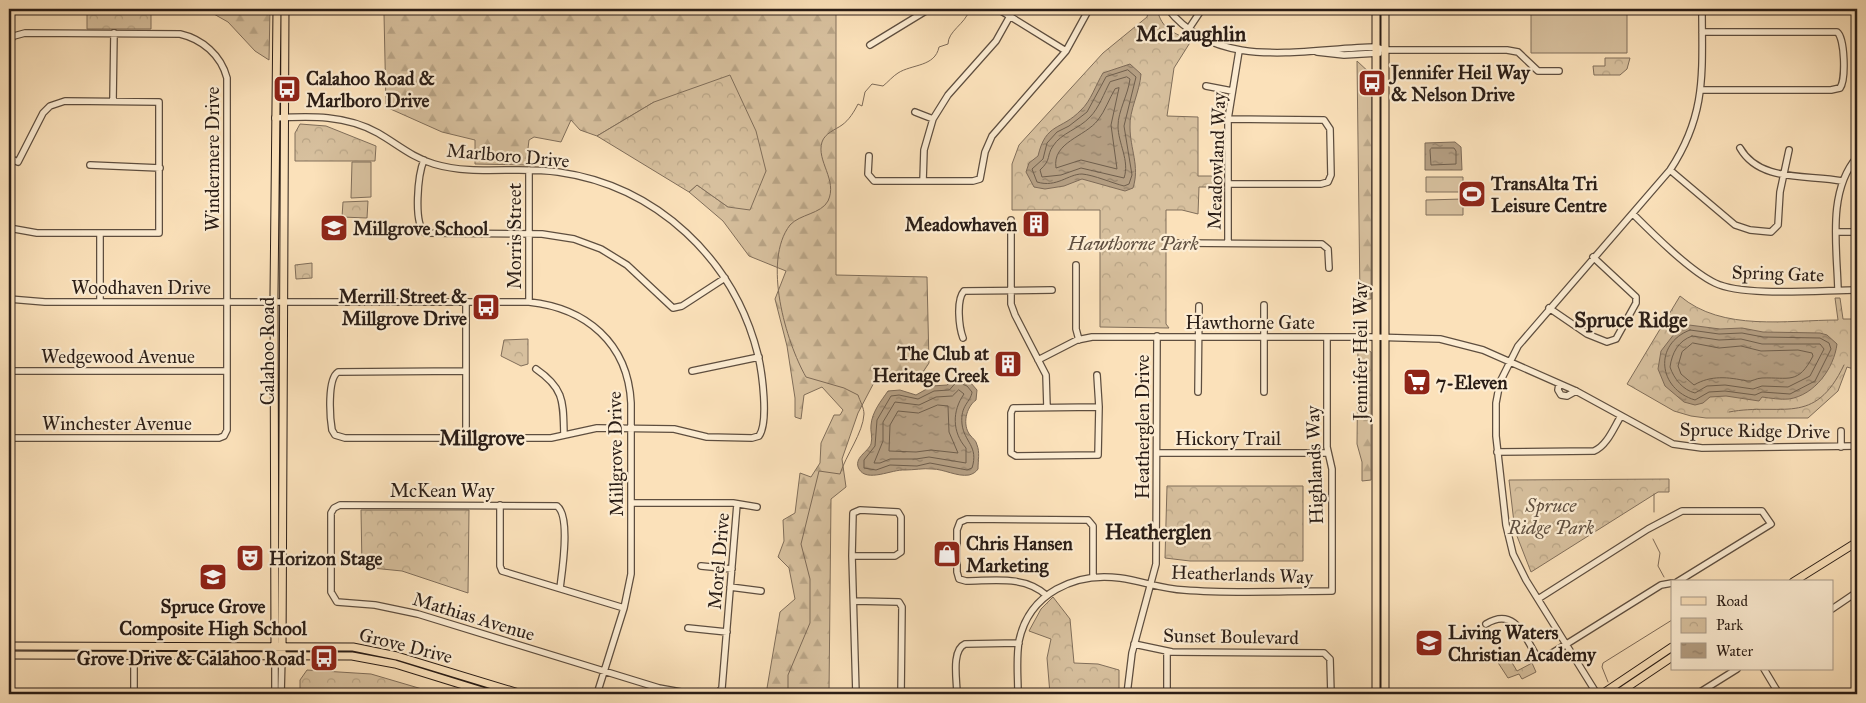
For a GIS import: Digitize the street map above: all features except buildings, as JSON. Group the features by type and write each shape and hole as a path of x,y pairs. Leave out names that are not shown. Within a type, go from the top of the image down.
{"main road":[{"name":"Calahoo Road","path":"277,9 274,302 279,646"},
{"name":"Calahoo Road","path":"279,655 285,9"},
{"name":"Jennifer Heil Way","path":"1376,9 1376,694"},
{"name":"Jennifer Heil Way","path":"1385,9 1385,694"},
{"path":"1796,580 1857,542"},
{"name":"Grove Drive","path":"9,646 341,646 368,649 522,694"},
{"path":"1602,694 1671,648"},
{"name":"Grove Drive","path":"9,655 279,655 366,658 492,694"},
{"path":"1618,694 1671,658"}],"street":[{"path":"870,45 929,9"},
{"path":"998,9 1066,51"},
{"path":"869,156 868,174 871,179 973,181 980,179 985,152 992,136 1066,51 1089,9"},
{"path":"1168,9 1188,30 1207,41 1239,51 1302,51 1376,47 1385,50 1507,50 1518,52 1538,71 1559,71"},
{"path":"1188,30 1202,9"},
{"path":"1597,694 1519,569 1509,542 1497,452 1496,403 1500,382 1518,346 1670,170 1689,139 1702,90 1702,9"},
{"path":"923,181 924,150 933,119 948,95 996,41 1010,16"},
{"path":"113,100 114,32"},
{"name":"Windermere Drive","path":"9,41 14,36 25,33 114,32 180,34 194,37 217,56 225,69 227,78 227,430 224,436"},
{"path":"1702,32 1837,32 1843,40 1843,80 1840,88 1832,90 1702,90"},
{"path":"1302,51 1376,55 1385,50"},
{"name":"Meadowland Way","path":"1228,243 1228,119 1239,51"},
{"path":"1206,86 1232,91"},
{"path":"9,158 18,162 43,113 50,106 65,101 113,100 159,102 159,233 37,233 9,228"},
{"path":"915,112 933,119"},
{"name":"Marlboro Drive","path":"275,118 329,118 351,122 378,134 424,160 457,169 529,170 577,176 617,188 636,197 670,218 685,231 708,255 725,278 748,323 758,357 763,388 764,426 759,436 707,437 674,429 632,428"},
{"path":"1228,119 1324,120 1330,129 1331,176 1328,182 1321,184 1228,184"},
{"path":"1740,148 1751,163 1761,169 1783,175 1842,181"},
{"path":"1670,170 1735,225 1750,230 1771,232 1778,225 1783,175 1789,150"},
{"path":"1838,290 1838,194 1842,181 1857,157"},
{"path":"424,160 419,175 419,223 422,230 428,234 529,234 557,236 601,249 640,274 672,308 682,306 725,278"},
{"path":"90,166 160,168"},
{"name":"Morris Street","path":"529,170 529,302"},
{"name":"Spring Gate","path":"1633,214 1690,265 1716,284 1749,290 1857,290"},
{"path":"1011,220 1010,290 1013,312 1047,378 1047,407"},
{"path":"1837,232 1857,232"},
{"path":"100,234 100,302"},
{"name":"Meadowland Way","path":"1179,243 1322,244 1328,249 1329,268"},
{"path":"1550,308 1587,334 1607,342 1616,339 1636,303 1636,297 1593,257"},
{"path":"1038,360 1079,340 1076,331 1076,265"},
{"path":"963,338 960,326 962,293 968,290 1052,290"},
{"name":"Woodhaven Drive","path":"9,299 39,302 283,302"},
{"name":"Millgrove Drive","path":"283,302 529,302 558,307 577,315 598,330 608,341 619,358 627,376 631,396 632,563 624,608 597,694"},
{"path":"466,302 466,438"},
{"path":"1264,305 1264,392"},
{"path":"1198,392 1199,306"},
{"name":"Hawthorne Gate","path":"1079,340 1157,336 1385,337"},
{"name":"Heatherglen Drive","path":"1128,694 1129,666 1152,585 1157,550 1157,336"},
{"name":"Highlands Way","path":"1327,337 1328,453 1332,469 1332,591"},
{"name":"Spruce Ridge Drive","path":"1385,337 1424,338 1475,347 1576,391 1663,440 1684,446 1857,446"},
{"path":"692,371 758,357"},
{"path":"536,369 549,378 560,393 563,404 564,436"},
{"name":"Wedgewood Avenue","path":"9,371 227,371"},
{"path":"466,371 344,371 335,374 331,383 331,425 335,435 344,438 551,438 590,429 632,428"},
{"path":"1097,375 1099,407 1100,448 1096,456 1012,455 1011,410 1018,407 1099,407"},
{"name":"Spruce Ridge Drive","path":"1559,384 1559,392 1562,396 1576,391"},
{"path":"1497,452 1594,451 1600,449 1621,416"},
{"path":"1841,431 1841,447"},
{"name":"Winchester Avenue","path":"9,438 219,438 224,436"},
{"name":"Hickory Trail","path":"1158,453 1328,453"},
{"name":"Morel Drive","path":"632,503 737,504 722,688 717,694"},
{"path":"737,504 757,507"},
{"path":"500,505 500,569 624,608"},
{"name":"McKean Way","path":"334,599 331,590 331,516 332,510 337,506 552,505 561,508 564,515 564,556 560,588"},
{"path":"852,556 895,556 901,552 901,518 898,512 860,510 853,513 852,556 856,694"},
{"path":"1538,599 1648,529 1682,511 1762,510 1771,524 1680,580"},
{"path":"1018,694 1019,643 1028,617 1046,595 1034,587 1019,582 966,581 959,579 957,572 957,539 960,522 966,519 1088,520 1093,526 1093,577"},
{"path":"701,566 732,569"},
{"name":"Heatherlands Way","path":"1046,595 1069,583 1093,577 1120,578 1189,590 1332,591"},
{"path":"1486,624 1494,619 1511,620 1519,626 1536,655 1549,655 1661,585 1671,583"},
{"path":"730,587 761,591"},
{"path":"1834,608 1857,592"},
{"name":"Mathias Avenue","path":"334,599 340,602 375,605 418,614 604,672"},
{"path":"854,601 899,602 902,607 901,694"},
{"path":"688,628 727,632"},
{"path":"957,694 957,653 960,646 965,644 1019,643"},
{"name":"Sunset Boulevard","path":"1134,644 1167,652 1320,652 1328,655 1331,662 1331,694"},
{"path":"134,646 134,694 203,694"},
{"path":"1167,652 1167,694"},
{"name":"Calahoo Road","path":"275,694 279,655"},
{"name":"Calahoo Road","path":"279,655 281,694"},
{"path":"1697,694 1735,670"},
{"path":"1765,670 1779,694"},
{"path":"604,672 659,688 692,694"}],"green space":[{"path":"87,9 151,9 151,29 87,29"},
{"path":"205,9 270,9 269,60 255,51 228,22"},
{"path":"376,9 836,9 836,275 927,277 929,363 923,372 879,373 858,413 842,459 846,487 831,499 829,694 766,694 780,612 795,599 789,568 778,557 784,541 783,520 795,513 800,473 811,477 820,463 821,443 834,415 840,415 843,410 822,387 804,395 801,419 795,417 795,398 787,346 775,299 786,271 749,256 723,221 689,192 697,185 728,207 654,102 597,136 580,130 571,120 561,142 534,137 529,140 526,165 475,164 475,140 442,132 386,107 384,14"},
{"name":"Hawthorne Park","path":"1149,9 1157,9 1162,22 1169,30 1191,41 1174,68 1167,116 1198,117 1198,176 1222,176 1223,187 1199,187 1198,214 1182,210 1166,210 1166,324 1169,328 1100,327 1100,210 1012,210 1012,164 1019,145 1103,53 1147,17"},
{"path":"1531,9 1627,9 1627,53 1531,53"},
{"path":"1605,58 1630,58 1627,69 1620,75 1594,75 1593,66 1605,66"},
{"path":"1357,61 1372,75 1371,299 1360,299"},
{"path":"730,75 756,131 766,171 750,210 728,207 697,185 689,192 597,136 654,102"},
{"path":"300,124 326,126 376,146 375,161 295,161 295,133"},
{"path":"352,162 371,162 371,197 351,198"},
{"path":"1426,177 1463,177 1463,192 1426,192"},
{"path":"1463,199 1463,215 1426,215 1426,200"},
{"path":"368,201 367,218 342,217 343,202"},
{"path":"312,263 312,278 296,279 295,265"},
{"path":"1680,296 1697,307 1715,315 1756,322 1838,320 1835,298 1840,298 1843,319 1857,319 1857,370 1847,367 1838,391 1808,418 1706,418 1674,411 1627,384"},
{"path":"528,339 528,364 521,366 501,356 504,340"},
{"path":"1358,344 1371,352 1371,480 1362,481 1362,462 1357,444"},
{"name":"Spruce Ridge Park","path":"1669,479 1669,492 1658,492 1531,572 1515,531 1509,480"},
{"path":"1167,486 1303,486 1303,561 1190,561 1165,558"},
{"path":"361,510 469,510 468,593 402,571 362,567"},
{"path":"1053,597 1070,619 1074,663 1098,664 1119,670 1119,694 1050,694 1047,658 1051,639 1029,631 1041,609"},
{"path":"1505,651 1517,671 1532,663 1536,672 1522,679 1519,674 1508,678 1495,658"},
{"path":"307,670 371,674 439,694 300,694 300,680"}],"water":[{"path":"1130,64 1141,74 1130,121 1130,135 1135,165 1133,188 1125,191 1082,179 1064,186 1045,189 1034,187 1026,172 1029,163 1038,156 1045,137 1055,128 1074,117 1085,106 1103,73"},
{"path":"1455,142 1461,147 1462,170 1425,170 1425,143"},
{"path":"1689,325 1720,329 1742,328 1763,332 1820,333 1827,335 1837,344 1832,362 1822,379 1807,392 1798,396 1789,399 1762,397 1759,401 1726,396 1710,397 1703,403 1695,405 1684,402 1665,386 1658,369 1661,351 1678,329"},
{"path":"957,377 970,382 977,390 976,400 966,416 966,426 976,442 979,454 978,469 974,473 964,475 929,469 900,470 868,475 859,469 859,458 871,444 873,416 888,391 900,390 916,395 932,386 947,385"}],"waterway":[{"path":"788,694 788,675 810,623 810,579 801,544 819,471 840,474 861,429 864,414 858,395 844,388 806,377 798,362 785,323 777,280 778,259 782,240 794,221 821,209 828,201 830,193 829,178 821,149 825,136 847,121 858,104 862,106 865,92 872,84 883,86 898,73 928,62 933,58 939,47 948,44 951,35 969,11"},
{"path":"1729,412 1795,408 1808,405 1821,398 1833,385 1844,365"},
{"path":"1654,494 1654,512"},
{"path":"1653,539 1660,553 1658,566 1664,577"},
{"path":"1608,682 1602,667 1603,663 1671,621"}],"place":[{"name":"Jennifer Heil Way & Nelson Drive","path":"1372,83"},
{"name":"Calahoo Road & Marlboro Drive","path":"287,89"},
{"name":"TransAlta Tri Leisure Centre","path":"1472,194"},
{"name":"Meadowhaven","path":"1036,224"},
{"name":"Millgrove School","path":"334,228"},
{"name":"Merrill Street & Millgrove Drive","path":"486,307"},
{"name":"The Club at Heritage Creek","path":"1008,364"},
{"name":"7-Eleven","path":"1417,382"},
{"name":"Chris Hansen Marketing","path":"947,554"},
{"name":"Horizon Stage","path":"250,558"},
{"name":"Spruce Grove Composite High School","path":"213,577"},
{"name":"Living Waters Christian Academy","path":"1429,643"},
{"name":"Grove Drive & Calahoo Road","path":"324,658"}],"district":[{"name":"McLaughlin","path":"1191,34"},
{"name":"Spruce Ridge","path":"1631,320"},
{"name":"Millgrove","path":"482,438"},
{"name":"Heatherglen","path":"1158,532"}]}
